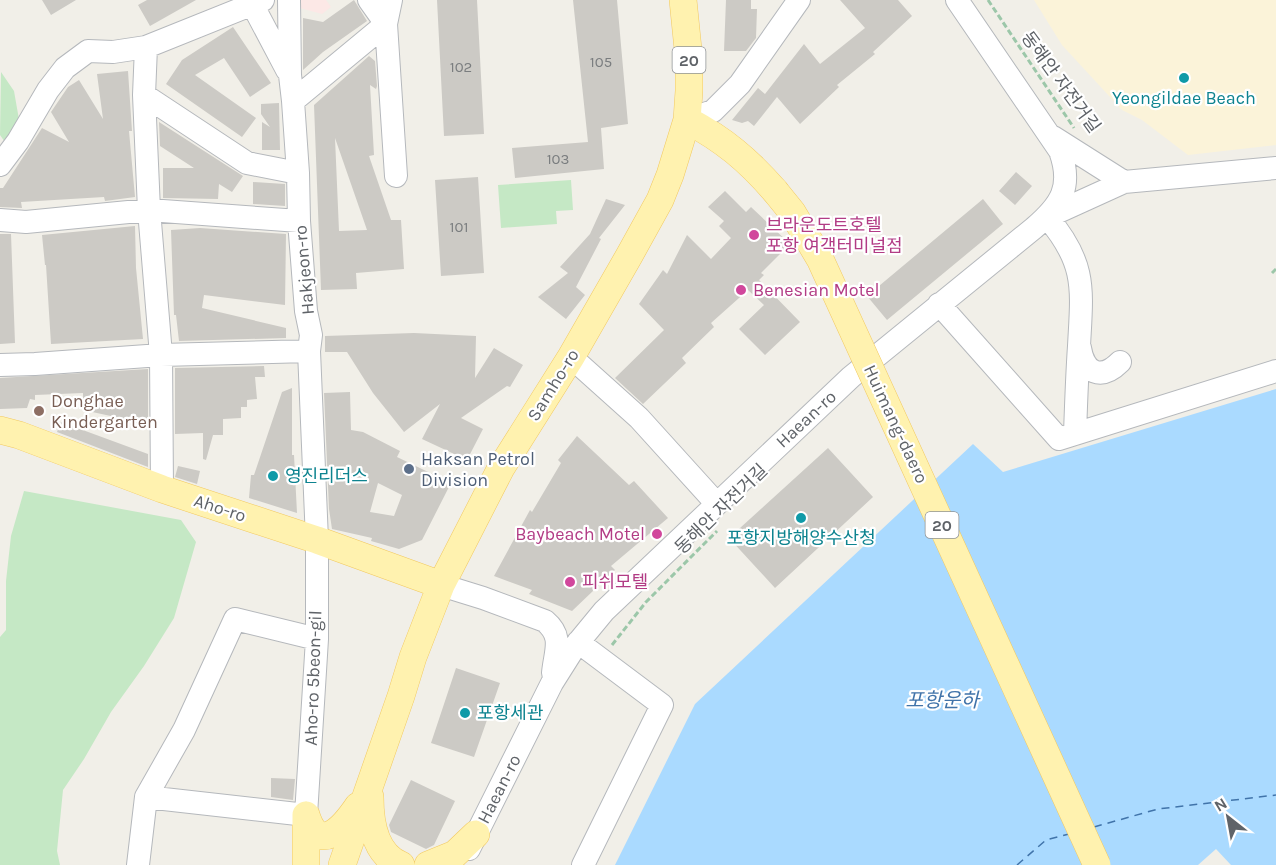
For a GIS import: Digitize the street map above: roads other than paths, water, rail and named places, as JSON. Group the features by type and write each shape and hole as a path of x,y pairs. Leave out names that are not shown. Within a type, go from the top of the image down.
{"main road":[{"name":"Samho-ro","path":"342,865 413,657 441,585 501,468 571,357 660,200 687,120 690,91 689,59 683,0"},
{"name":"Huimang-daero","path":"687,120 710,132 735,150 775,191 801,227 820,260 1097,865"},
{"name":"Aho-ro","path":"0,430 19,435 162,489 317,540 441,585"},
{"path":"306,815 310,828 316,834 331,835 345,825 370,787"},
{"path":"370,787 370,813 375,837 389,858 401,865"},
{"path":"306,815 306,865"},
{"path":"428,865 455,854 476,834"}],"street":[{"name":"Hakjeon-ro","path":"289,0 290,75 298,172 299,221 310,335 317,540"},
{"path":"369,0 386,24"},
{"path":"391,0 386,24 396,176"},
{"path":"687,120 713,111 740,84 799,0"},
{"name":"Haean-ro","path":"461,865 552,683 578,642 604,611 851,377 1047,217 1057,206 1066,183 1065,163 1053,137 957,0"},
{"path":"0,165 18,141 48,90 65,68 88,51 113,52 146,47 255,1 290,75"},
{"path":"293,101 386,24"},
{"path":"146,47 144,95 149,210 161,355 162,489"},
{"path":"144,95 247,163 298,172"},
{"path":"1053,137 1124,182"},
{"path":"1075,434 1082,303 1080,275 1070,248 1047,217 1124,182 1276,168"},
{"path":"0,220 26,222 149,210 299,221"},
{"path":"939,304 1059,439 1276,371"},
{"path":"1079,343 1081,358 1090,370 1097,373 1105,372 1113,369 1120,362"},
{"path":"0,365 161,355 309,351"},
{"path":"571,357 639,418 716,503"},
{"name":"Aho-ro 5beon-gil","path":"306,815 317,639 317,540"},
{"path":"441,585 545,621 559,642 552,683"},
{"path":"138,865 146,797 184,730 235,619 317,639"},
{"path":"578,642 662,705 583,865"},
{"path":"146,797 306,815"},
{"path":"476,834 477,865"}],"water":[{"name":"포항운하","path":"1276,389 1276,865 1231,865 1216,849 1198,865 615,865 695,704 973,444 1003,472"}],"place":[{"name":"Yeongildae Beach","path":"1184,78"},
{"name":"브라운도트호텔 포항 여객터미널점","path":"754,235"},
{"name":"Benesian Motel","path":"741,290"},
{"name":"Donghae Kindergarten","path":"39,411"},
{"name":"Haksan Petrol Division","path":"409,469"},
{"name":"영진리더스","path":"273,476"},
{"name":"포항지방해양수산청","path":"801,518"},
{"name":"Baybeach Motel","path":"657,534"},
{"name":"피쉬모텔","path":"570,582"},
{"name":"포항세관","path":"465,713"}]}
